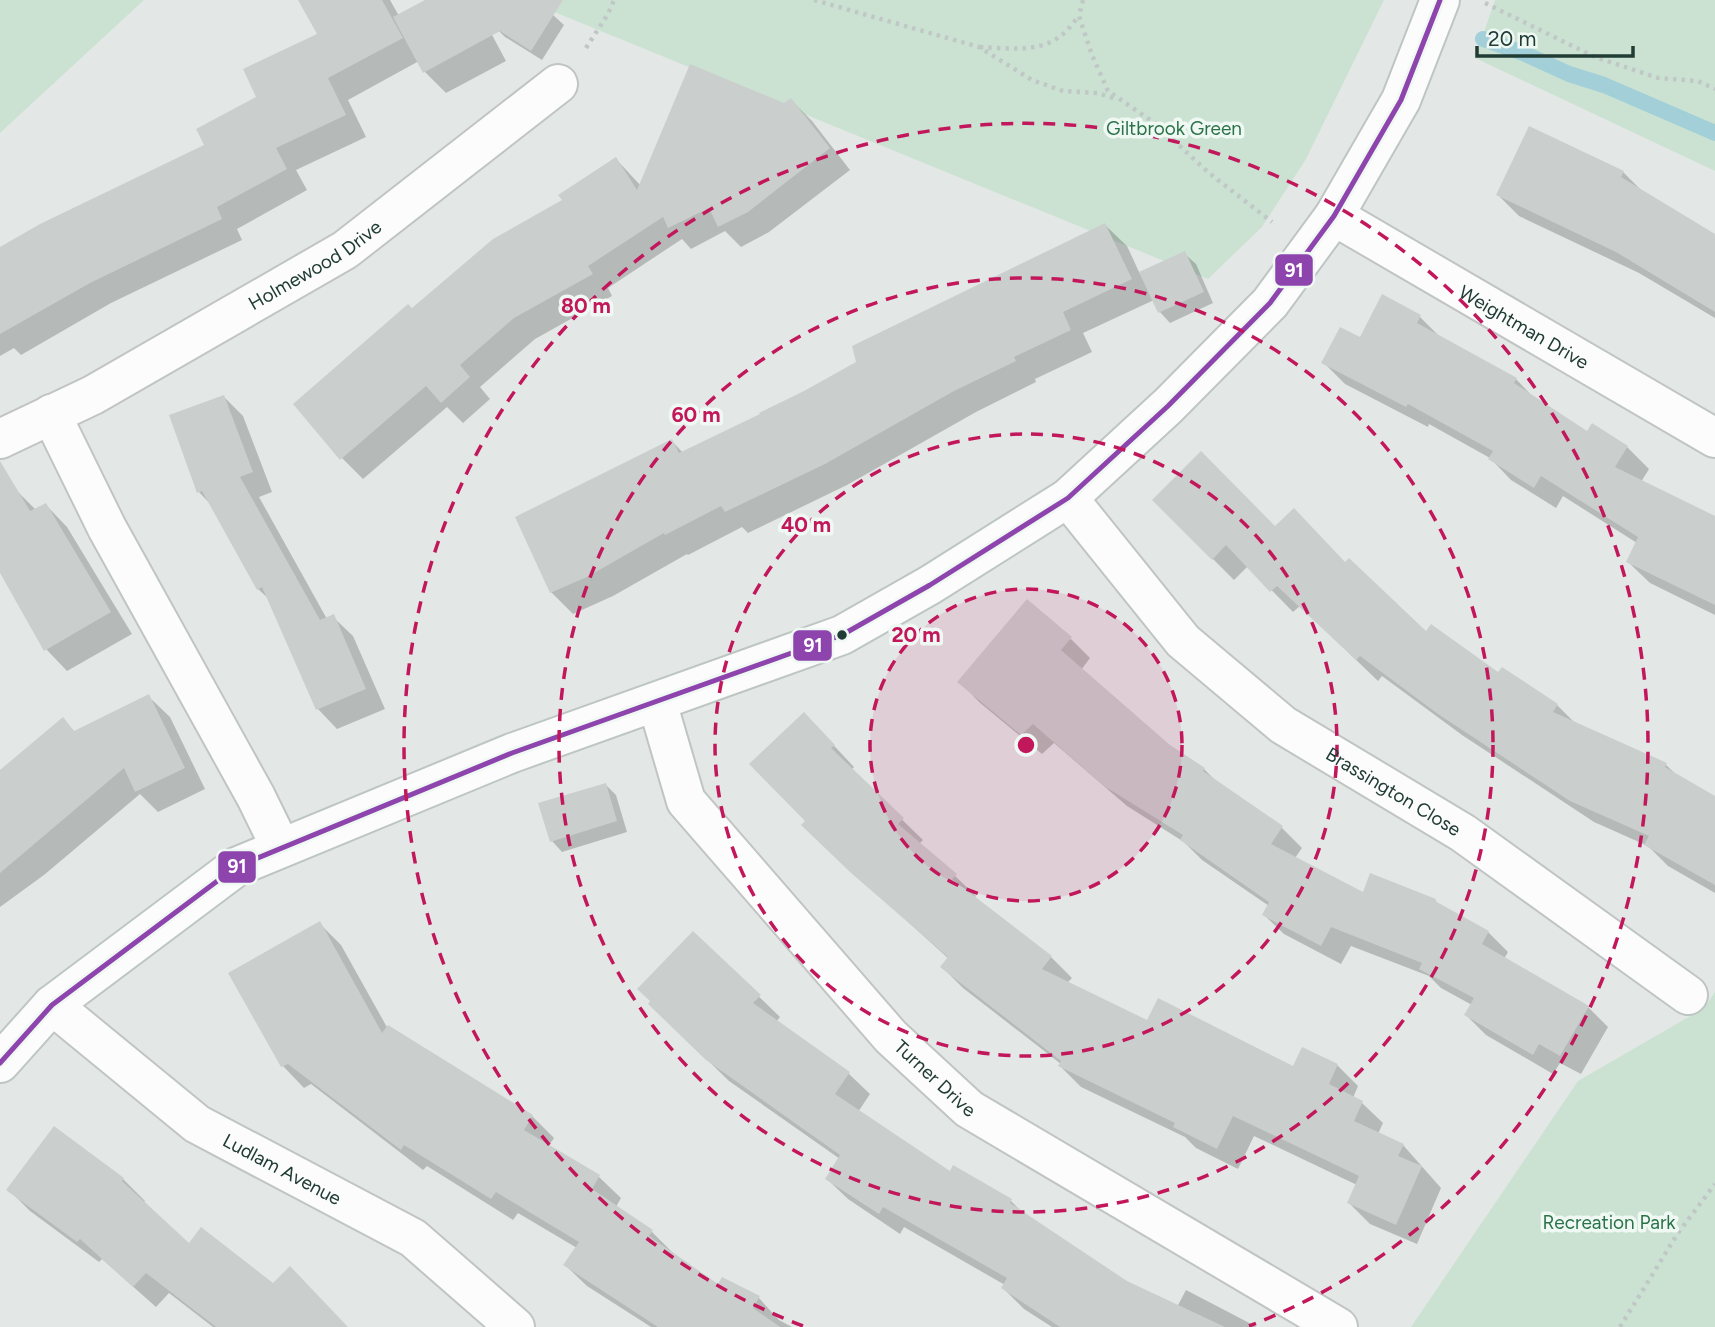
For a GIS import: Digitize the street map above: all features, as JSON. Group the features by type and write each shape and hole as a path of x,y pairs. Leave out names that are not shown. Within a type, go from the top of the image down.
{"street":[{"path":"0,1063 52,1005 236,867 512,753 842,635 930,585 1068,498 1168,406 1270,303 1334,216 1401,100 1440,0"},
{"name":"Holmewood Drive","path":"0,439 93,395 345,250 558,84"},
{"name":"Weightman Drive","path":"1334,216 1715,438"},
{"path":"51,414 107,528 256,797 281,848"},
{"name":"Brassington Close","path":"1068,498 1183,641 1283,725 1463,833 1688,995"},
{"name":"Turner Drive","path":"657,702 686,802 891,1037 959,1100 969,1109 1338,1327"},
{"name":"Ludlam Avenue","path":"52,1005 197,1124 413,1238 515,1327"}],"path":[{"path":"558,84 579,60 614,0"},
{"path":"814,0 979,47 1018,49 1042,46 1059,37 1079,16 1083,0"},
{"path":"1479,0 1595,57 1658,78 1698,81 1715,89"},
{"path":"1079,16 1108,91 1156,124 1209,173 1309,250"},
{"path":"979,47 1032,80 1063,91 1098,93 1120,100"},
{"path":"1620,1327 1678,1233 1715,1184"}],"green space":[{"path":"0,0 144,0 0,133"},
{"name":"Giltbrook Green","path":"525,0 1384,0 1306,159 1262,227 1208,279"},
{"path":"1495,0 1715,0 1715,171 1475,58"},
{"name":"Recreation Park","path":"1715,992 1715,1327 1411,1327 1578,1081 1704,1008"}],"building":[{"path":"298,0 382,0 403,38 328,78 346,115 276,148 287,169 217,207 222,219 90,283 0,334 0,247 40,224 204,145 196,129 256,97 243,69 317,34"},
{"path":"425,0 563,0 531,51 500,31 423,73 393,17"},
{"path":"690,64 784,103 791,98 830,148 748,212 718,227 709,208 668,228 663,217 588,266 593,274 514,318 460,365 470,377 441,403 426,386 340,460 293,404 408,304 412,308 493,239 562,200 558,195 616,157 637,190"},
{"path":"1529,126 1624,171 1621,177 1715,234 1715,312 1616,252 1496,195"},
{"path":"1105,223 1132,279 1063,312 1071,330 1014,357 1016,361 954,391 825,464 725,512 721,506 665,535 664,533 587,577 550,593 515,517 672,439 679,453 760,414 856,362 852,346"},
{"path":"1185,251 1204,292 1158,313 1139,272"},
{"path":"1382,294 1421,315 1417,323 1517,378 1514,383 1587,431 1592,423 1628,446 1615,467 1715,516 1715,605 1626,562 1638,537 1541,476 1534,488 1488,459 1493,451 1408,404 1406,407 1321,363 1340,327 1360,337"},
{"path":"224,395 253,472 240,477 320,620 334,614 366,689 316,710 262,587 257,590 202,491 197,493 169,415"},
{"path":"1201,451 1275,526 1294,508 1345,562 1349,558 1426,631 1431,624 1498,672 1502,667 1558,704 1553,712 1667,763 1665,767 1715,796 1715,885 1644,845 1649,836 1570,801 1438,714 1360,656 1356,660 1277,586 1270,592 1226,545 1212,560 1152,500"},
{"path":"0,461 30,511 46,503 111,612 44,651 0,573"},
{"path":"1027,599 1072,637 1061,650 1170,745 1283,826 1271,844 1363,892 1370,873 1436,899 1435,901 1489,931 1482,944 1589,1006 1560,1056 1539,1044 1533,1055 1464,1015 1474,998 1419,969 1422,963 1331,927 1321,946 1262,915 1269,902 1180,840 1183,835 1104,786 1033,724 1021,735 957,682"},
{"path":"149,694 185,768 135,792 124,768 0,873 0,770 63,717 74,731"},
{"path":"804,712 835,745 831,748 904,818 898,824 957,874 952,879 1052,956 1042,969 1147,1020 1158,998 1293,1066 1302,1047 1338,1064 1329,1084 1363,1101 1354,1121 1404,1144 1398,1156 1422,1166 1396,1225 1347,1203 1359,1176 1233,1116 1217,1149 1173,1127 1175,1123 1058,1066 1061,1061 940,967 948,957 850,872 801,825 805,821 749,764"},
{"path":"606,783 617,821 550,842 538,803"},
{"path":"320,921 382,1033 388,1025 533,1115 524,1130 600,1175 592,1189 653,1230 649,1236 718,1284 722,1277 760,1296 753,1308 780,1327 658,1327 563,1265 579,1242 496,1192 491,1199 404,1145 401,1150 288,1064 281,1067 228,973"},
{"path":"693,931 761,995 753,1003 850,1072 835,1094 950,1171 953,1165 1012,1199 1010,1203 1127,1281 1225,1327 1060,1327 1001,1288 1007,1278 883,1207 879,1214 825,1179 840,1155 706,1060 648,1004 650,1001 637,989"},
{"path":"54,1126 124,1178 122,1181 189,1243 201,1227 273,1283 290,1266 348,1327 216,1327 146,1273 133,1287 80,1239 77,1242 6,1190"}],"waterway":[{"path":"1483,39 1523,53 1569,74 1604,85 1715,133"}],"transit line":[{"name":"91","path":"0,1063 52,1005 236,867 512,753 842,635 930,585 1068,498 1168,406 1270,303 1334,216 1401,100 1440,0"}]}
